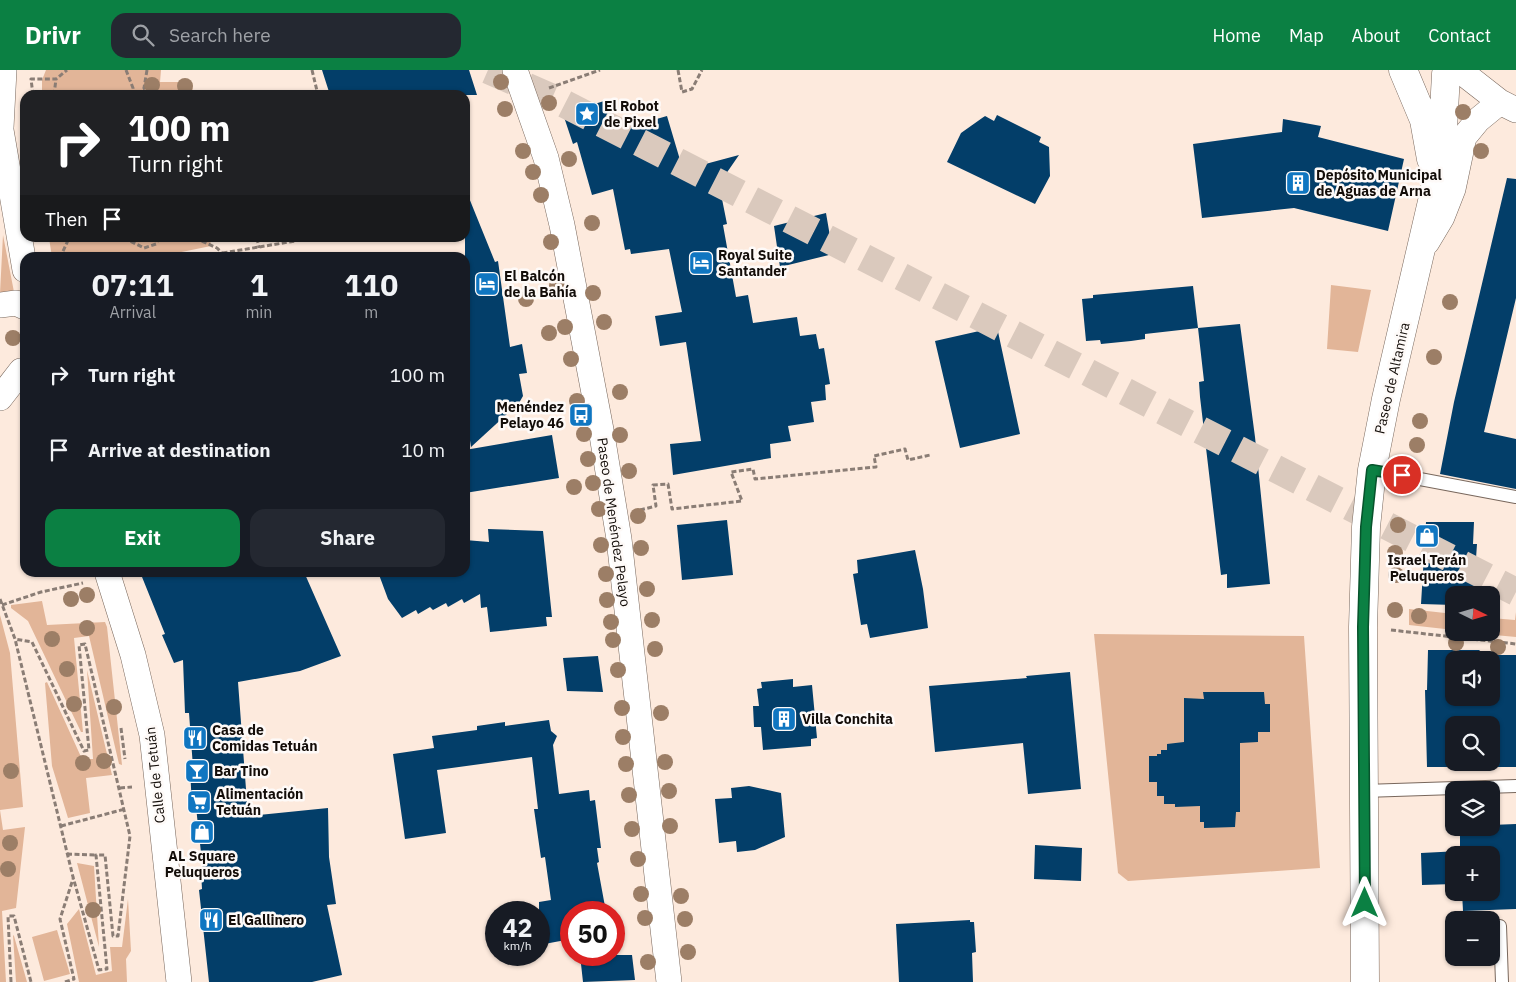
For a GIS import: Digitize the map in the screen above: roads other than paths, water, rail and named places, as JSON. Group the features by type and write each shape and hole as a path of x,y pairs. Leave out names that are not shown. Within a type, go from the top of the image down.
{"main road":[{"name":"Paseo de Altamira","path":"1403,70 1424,120 1430,144 1434,193"},
{"path":"1409,70 1428,76 1452,71"},
{"name":"Paseo de Altamira","path":"1365,982 1363,627 1366,527 1372,470 1386,399 1434,193 1452,71"}],"street":[{"path":"4,70 1,139 22,252"},
{"name":"Paseo de Menéndez Pelayo","path":"515,70 546,158 562,225 618,532 669,982"},
{"path":"1452,71 1508,106"},
{"name":"Paseo de Altamira","path":"1420,254 1442,217 1452,189 1464,137 1478,120 1508,106"},
{"path":"0,305 16,303 20,305"},
{"path":"0,398 15,370"},
{"name":"Calle de Tetuán","path":"109,577 133,655 152,735 179,982"}],"lane":[{"path":"1372,470 1516,497"},
{"path":"1364,791 1516,786"},
{"path":"1500,926 1502,982"}],"tunnel":[{"path":"488,70 555,99 1516,592"}],"place":[{"name":"El Robot de Pixel","path":"587,114"},
{"name":"Depósito Municipal de Aguas de Arna","path":"1298,183"},
{"name":"Royal Suite Santander","path":"701,263"},
{"name":"El Balcón de la Bahía","path":"487,284"},
{"name":"Menéndez Pelayo 46","path":"581,415"},
{"name":"Israel Terán Peluqueros","path":"1427,536"},
{"name":"Villa Conchita","path":"784,719"},
{"name":"Casa de Comidas Tetuán","path":"195,738"},
{"name":"Bar Tino","path":"197,771"},
{"name":"Alimentación Tetuán","path":"199,802"},
{"name":"AL Square Peluqueros","path":"202,832"},
{"name":"El Gallinero","path":"211,920"}]}
